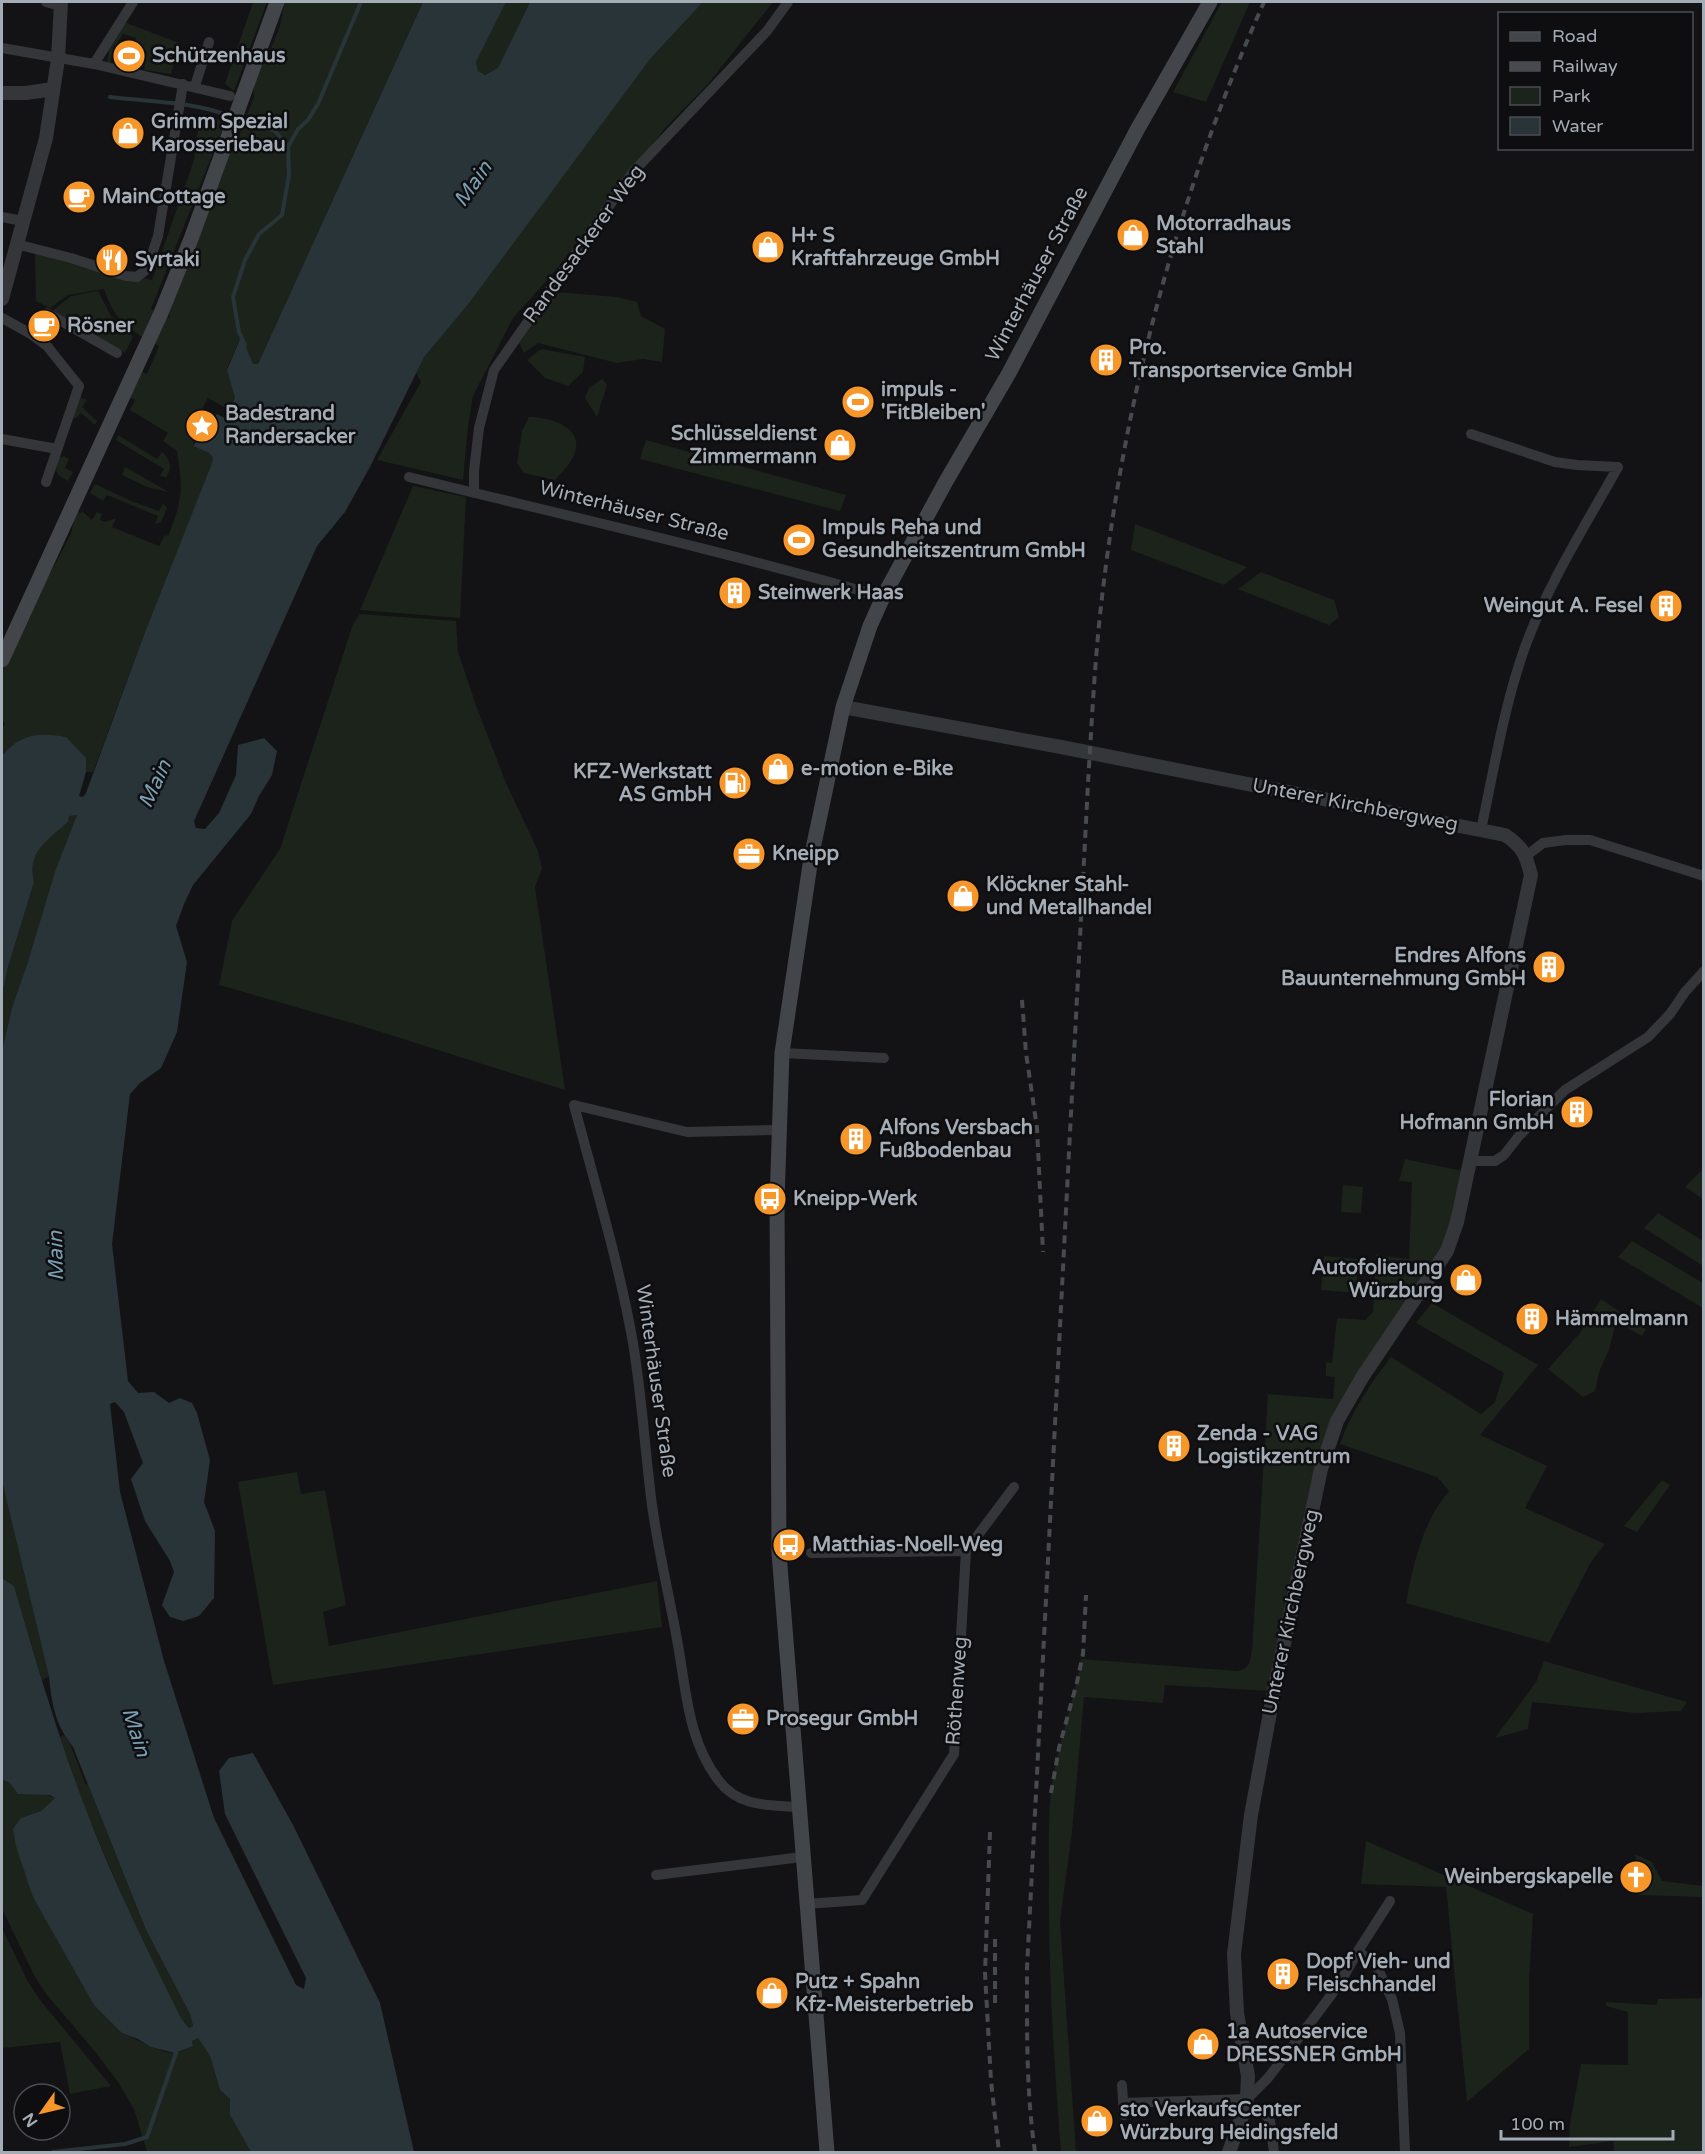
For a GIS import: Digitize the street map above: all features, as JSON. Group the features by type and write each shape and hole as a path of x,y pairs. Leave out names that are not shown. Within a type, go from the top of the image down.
{"main road":[{"path":"2,660 161,313 233,125 237,95 277,2"},
{"name":"Winterhäuser Straße","path":"827,2152 779,1553 777,1201 782,1053 811,858 843,707 867,635 883,597 945,483 1009,373 1137,130 1210,2"}],"street":[{"path":"2,299 46,138 58,58 60,4 46,2"},
{"path":"94,64 133,2"},
{"name":"Randesackerer Weg","path":"474,493 479,428 494,370 633,172 767,31 788,2"},
{"path":"195,86 209,42"},
{"path":"2,48 94,64 237,95"},
{"path":"16,244 71,258 126,276 138,277 147,269 158,236 183,84"},
{"path":"2,93 27,93 53,89"},
{"path":"2,217 23,221"},
{"path":"47,313 117,353"},
{"path":"2,318 47,346 79,386 46,482"},
{"path":"1472,434 1555,462 1618,467 1543,605 1526,645 1503,726 1481,830"},
{"path":"2,439 57,449"},
{"name":"Winterhäuser Straße","path":"409,477 813,576 883,597"},
{"name":"Unterer Kirchbergweg","path":"843,707 1061,747 1505,835 1516,842 1526,856 1531,875 1457,1222 1447,1251 1337,1421 1321,1470 1251,1815 1234,1954 1237,2013 1248,2076 1246,2103 1229,2152"},
{"path":"1526,856 1544,843 1590,840 1704,876"},
{"path":"1470,1161 1494,1161 1504,1155 1519,1136 1564,1090 1648,1037 1670,1014 1685,992 1704,971"},
{"path":"782,1053 884,1058"},
{"name":"Winterhäuser Straße","path":"779,1130 687,1132 574,1105 624,1299 633,1345 653,1510 680,1657 687,1709 693,1729 712,1770 721,1783 736,1797 754,1804 798,1807"},
{"path":"811,1553 966,1551 1014,1487"},
{"name":"Röthenweg","path":"806,1905 862,1900 954,1754 966,1551"},
{"path":"656,1875 802,1857"},
{"path":"1246,2103 1268,2078 1340,1983 1390,1901"},
{"path":"1358,1951 1376,1965 1392,1999 1400,2033 1405,2152"},
{"path":"1122,2085 1124,2115"},
{"path":"1123,2103 1246,2103 1263,2110 1270,2121 1274,2152"}],"green space":[{"path":"253,2 267,2 234,91 225,84"},
{"path":"284,2 423,2 258,364 253,364 244,342 239,340 227,369 235,398 229,410 208,398 201,411 193,446 209,453 213,458 212,463 93,772 86,772 86,758 65,737 38,735 23,739 2,756 2,729 5,723 2,721 2,672 22,626 71,534 76,511 81,513 82,511 92,520 97,512 102,514 100,520 105,522 116,518 112,527 159,546 165,535 168,536 177,512 180,494 177,451 163,441 168,433 130,410 135,400 130,398 142,372 147,374 159,346 124,324 113,310 104,289 68,295 50,308 36,301 35,254 152,280 194,160 199,122 203,118 226,120 151,309 170,318 175,294 229,150 237,141 254,97 254,85 258,72 277,34"},
{"path":"506,2 530,2 498,69 484,75 478,71 476,62"},
{"path":"703,2 773,2 708,84 665,128 556,270 513,318 473,396 463,480 377,460 421,382 409,359 650,59"},
{"path":"1222,2 1250,2 1206,102 1173,92"},
{"path":"124,22 179,43 171,74 144,70 147,51 133,48 136,38 123,34 114,45 110,63 107,63 110,44"},
{"path":"98,291 111,316 133,337 125,353 52,311 71,296"},
{"path":"555,292 617,297 637,302 641,316 665,329 662,362 643,359 617,363 538,343 524,353 519,343"},
{"path":"541,349 585,357 583,372 568,386 545,378 527,360"},
{"path":"602,379 607,385 597,417 585,398 589,388"},
{"path":"80,397 87,400 82,407 97,421 95,425 81,413 75,419 72,415"},
{"path":"529,417 560,424 573,433 576,440 573,457 555,480 524,473 517,463 522,431"},
{"path":"118,435 157,459 162,452 170,464 166,477 160,476 164,469 116,440"},
{"path":"646,440 846,495 840,511 640,459"},
{"path":"64,456 69,459 65,468 73,472 68,481 58,475 56,468 59,458"},
{"path":"125,467 168,492 147,487 122,475"},
{"path":"95,484 159,511 163,503 167,508 161,522 155,524 158,516 107,495 103,501 90,493"},
{"path":"413,486 466,497 460,618 360,610"},
{"path":"1135,524 1247,567 1224,585 1131,550"},
{"path":"1261,572 1334,600 1339,617 1329,625 1238,589"},
{"path":"360,614 456,621 458,652 477,708 506,783 538,851 542,869 535,887 565,1090 362,1026 219,985 232,921 280,849 353,624"},
{"path":"78,814 46,907 2,1051 2,994 34,882 33,862 40,847 68,822 69,816"},
{"path":"1405,1159 1467,1172 1457,1222 1337,1421 1274,1691 1165,1685 1163,1703 1084,1697 1072,1832 1060,1921 1076,2152 1061,2152 1051,1982 1049,1814 1053,1775 1081,1659 1237,1671 1249,1664 1252,1650 1268,1394 1333,1399 1335,1377 1326,1376 1326,1362 1332,1363 1337,1318 1365,1320 1373,1312 1376,1255 1409,1259 1412,1182 1399,1181"},
{"path":"1703,1169 1703,1199 1685,1187"},
{"path":"1343,1185 1363,1187 1361,1213 1341,1212"},
{"path":"1658,1213 1703,1241 1703,1266 1644,1228"},
{"path":"1632,1241 1703,1283 1703,1308 1618,1257"},
{"path":"1324,1256 1358,1259 1356,1293 1321,1290"},
{"path":"1601,1299 1646,1329 1642,1336 1616,1322 1595,1391 1583,1397 1548,1369 1579,1334"},
{"path":"1432,1303 1538,1365 1480,1435 1547,1466 1525,1508 1605,1544 1591,1562 1549,1643 1406,1603 1420,1544 1432,1516 1449,1491 1437,1477 1340,1444 1362,1399 1391,1357 1481,1414 1495,1402 1504,1373 1416,1323"},
{"path":"297,1472 301,1494 325,1490 346,1605 323,1612 329,1646 657,1581 662,1627 273,1685 238,1482"},
{"path":"1662,1480 1670,1485 1637,1532 1624,1526"},
{"path":"2,1481 49,1677 42,1680 14,1586 2,1578"},
{"path":"1544,1661 1687,1702 1681,1711 1636,1713 1532,1702 1528,1729 1495,1738 1536,1682"},
{"path":"64,1735 71,1746 85,1783 88,1785 146,1930 190,2014 193,2025 190,2028 181,2018 129,1912 85,1809 60,1737"},
{"path":"2,1779 55,1798 41,1811 21,1818 122,2033 170,2053 193,2046 192,2041 198,2038 210,2056 220,2090 230,2099 230,2115 251,2152 147,2152 134,2109 118,2082 47,1995 35,1977 2,1909"},
{"path":"1366,1841 1533,1914 1529,1980 1529,2049 1467,2102 1446,1887 1361,1884"},
{"path":"1635,1854 1652,1862 1662,1881 1703,1886 1703,1897 1639,1895 1638,1890 1625,1886 1625,1883 1633,1879 1640,1880 1642,1874 1638,1873"},
{"path":"2,1928 27,1980 40,2000 111,2086 72,2094 72,2082 68,2082 60,2042 2,2048"},
{"path":"1703,1998 1703,2152 1614,2152 1613,2141 1569,2147 1570,2123 1581,2064 1628,2065 1628,2012 1606,2006 1606,2002 1657,2005 1658,1999"}],"water":[{"name":"Main","path":"423,2 506,2 476,62 478,71 485,75 498,68 530,2 703,2 650,59 469,303 424,357 370,467 345,512 317,546 194,821 196,828 205,829 219,813 236,775 238,745 264,738 277,751 272,775 251,814 193,885 184,904 176,926 187,962 177,1032 161,1068 140,1083 130,1094 112,1244 128,1381 138,1393 154,1392 169,1403 180,1398 192,1403 210,1460 204,1502 215,1531 214,1598 199,1616 183,1621 170,1617 162,1605 174,1572 170,1561 145,1521 131,1479 143,1463 124,1412 115,1402 110,1404 120,1492 164,1661 214,1818 296,1985 304,1989 306,1978 225,1814 219,1771 229,1758 253,1753 293,1825 380,2003 414,2152 251,2152 230,2115 230,2099 220,2090 210,2056 198,2038 192,2041 193,2046 175,2053 151,2047 122,2033 94,2005 33,1897 16,1846 13,1829 21,1818 41,1811 55,1798 50,1795 18,1794 10,1783 2,1779 2,1578 14,1586 65,1752 107,1861 181,2018 189,2028 193,2026 190,2014 146,1930 73,1747 55,1714 49,1677 2,1481 2,1051 12,1008 55,872 77,815 69,816 68,822 46,841 36,854 33,862 34,882 2,994 2,756 16,743 30,736 66,737 86,758 86,772 79,796 83,797 86,793 145,632 212,463 213,458 209,453 193,446 217,414 228,420 232,412 229,410 235,398 227,370 240,339 244,342 253,364 258,364"}],"waterway":[{"path":"245,345 239,332 233,297 245,260 259,234 282,215 289,175 288,147 298,129 308,120 318,104 361,2"},
{"path":"110,97 201,107 230,116"},
{"path":"237,119 275,131 288,147"},
{"path":"53,2152 125,2144 147,2137 177,2050"}],"railway":[{"path":"1035,2152 1029,2083 1027,1968 1088,783 1100,613 1113,513 1127,438 1161,289 1207,144 1264,2"},
{"path":"1022,1000 1026,1053 1037,1128 1043,1252"},
{"path":"1051,1793 1059,1748 1083,1654 1086,1595"},
{"path":"990,1832 985,1973 991,2081 999,2152"},
{"path":"995,1937 995,2003"}],"place":[{"name":"Schützenhaus","path":"129,56"},
{"name":"Grimm Spezial Karosseriebau","path":"128,133"},
{"name":"MainCottage","path":"79,197"},
{"name":"Motorradhaus Stahl","path":"1133,235"},
{"name":"H+ S Kraftfahrzeuge GmbH","path":"768,247"},
{"name":"Syrtaki","path":"112,260"},
{"name":"Rösner","path":"44,326"},
{"name":"Pro. Transportservice GmbH","path":"1106,360"},
{"name":"impuls - 'FitBleiben'","path":"858,402"},
{"name":"Badestrand Randersacker","path":"202,426"},
{"name":"Schlüsseldienst Zimmermann","path":"840,445"},
{"name":"Impuls Reha und Gesundheitszentrum GmbH","path":"799,540"},
{"name":"Steinwerk Haas","path":"735,593"},
{"name":"Weingut A. Fesel","path":"1666,606"},
{"name":"e-motion e-Bike","path":"778,769"},
{"name":"KFZ-Werkstatt AS GmbH","path":"735,783"},
{"name":"Kneipp","path":"749,854"},
{"name":"Klöckner Stahl- und Metallhandel","path":"963,896"},
{"name":"Endres Alfons Bauunternehmung GmbH","path":"1549,967"},
{"name":"Florian Hofmann GmbH","path":"1577,1112"},
{"name":"Alfons Versbach Fußbodenbau","path":"856,1139"},
{"name":"Kneipp-Werk","path":"770,1199"},
{"name":"Autofolierung Würzburg","path":"1466,1280"},
{"name":"Hämmelmann","path":"1532,1319"},
{"name":"Zenda - VAG Logistikzentrum","path":"1174,1446"},
{"name":"Matthias-Noell-Weg","path":"789,1545"},
{"name":"Prosegur GmbH","path":"743,1719"},
{"name":"Weinbergskapelle","path":"1636,1877"},
{"name":"Dopf Vieh- und Fleischhandel","path":"1283,1974"},
{"name":"Putz + Spahn Kfz-Meisterbetrieb","path":"772,1993"},
{"name":"1a Autoservice DRESSNER GmbH","path":"1203,2044"},
{"name":"sto VerkaufsCenter Würzburg Heidingsfeld","path":"1097,2121"}]}
